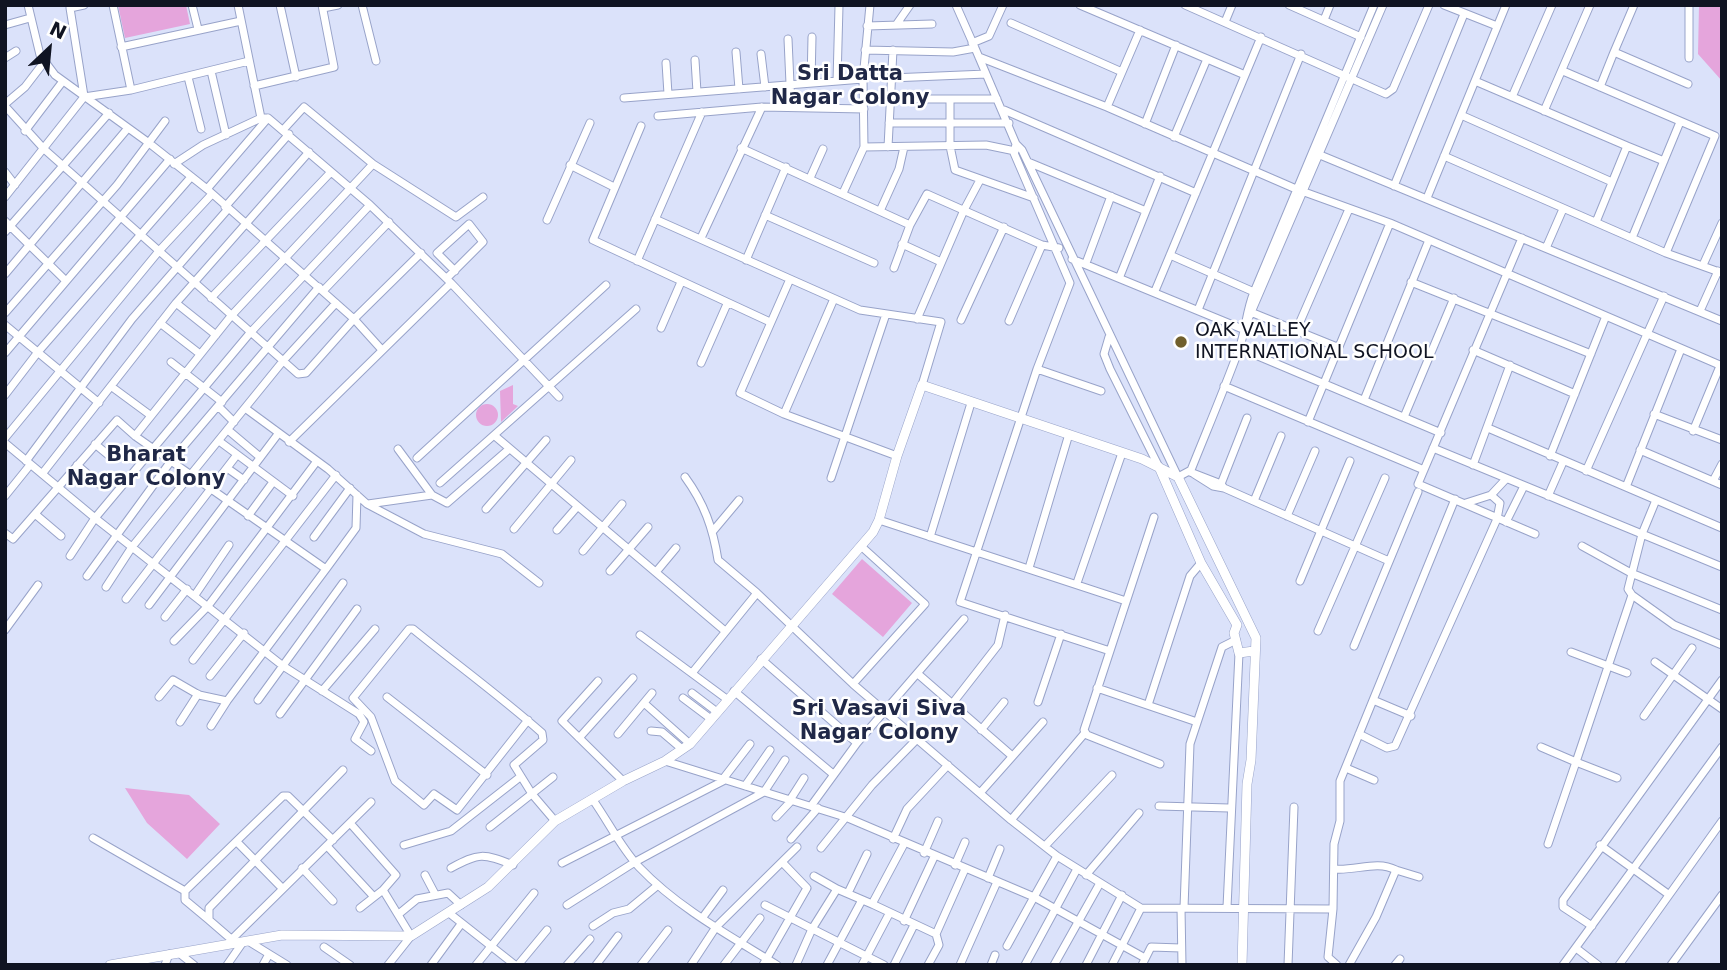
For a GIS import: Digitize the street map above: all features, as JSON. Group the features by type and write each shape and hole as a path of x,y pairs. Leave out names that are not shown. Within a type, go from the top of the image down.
{"street":[{"path":"28,5 40,55 63,81 210,191 354,319 382,351"},
{"path":"84,5 69,7 84,97"},
{"path":"113,5 131,90"},
{"path":"192,5 198,29"},
{"path":"238,5 254,86 264,118 286,132 389,222 559,397"},
{"path":"279,5 296,77"},
{"path":"254,86 334,67 322,7 338,5"},
{"path":"362,5 376,61"},
{"path":"837,81 839,5"},
{"path":"844,194 864,147 863,79 870,5"},
{"path":"896,25 911,5"},
{"path":"956,5 1004,110 1016,147 1061,248 1070,283 1037,369 960,603 1005,615 1110,651"},
{"path":"865,50 957,51 974,46 989,36 1003,5"},
{"path":"1080,5 1245,75"},
{"path":"1225,22 1232,5"},
{"path":"1324,20 1330,5"},
{"path":"1192,473 1245,327 1306,192 1374,5"},
{"path":"1245,327 1245,314 1296,189 1383,5"},
{"path":"1189,6 1390,93 1429,5"},
{"path":"1444,5 1497,26"},
{"path":"1427,198 1506,5"},
{"path":"1513,97 1552,5"},
{"path":"1545,111 1590,5"},
{"path":"1689,5 1689,58"},
{"path":"1291,6 1361,37"},
{"path":"1600,88 1633,6"},
{"path":"1394,186 1464,14"},
{"path":"5,25 30,18"},
{"path":"121,47 241,21"},
{"path":"1011,23 1122,72"},
{"path":"867,26 932,24"},
{"path":"1107,107 1140,30"},
{"path":"811,83 812,37"},
{"path":"1154,291 1261,37"},
{"path":"788,39 791,106"},
{"path":"1145,124 1175,45"},
{"path":"888,147 893,50"},
{"path":"5,58 16,51"},
{"path":"737,52 739,89"},
{"path":"1614,52 1688,84"},
{"path":"761,54 765,87"},
{"path":"1198,310 1301,54"},
{"path":"979,57 1107,107 1296,189 1390,223 1721,366 1693,431"},
{"path":"1174,136 1207,59"},
{"path":"695,60 697,92"},
{"path":"45,61 25,88 5,105 25,131 298,374 306,373 354,319 421,253"},
{"path":"5,197 84,97 131,90 249,61"},
{"path":"666,63 668,94"},
{"path":"211,71 226,135"},
{"path":"1563,71 1715,136 1665,253"},
{"path":"891,78 986,74"},
{"path":"188,77 201,130"},
{"path":"624,98 863,79"},
{"path":"25,131 63,81"},
{"path":"1475,81 1664,161"},
{"path":"890,99 998,99"},
{"path":"950,100 950,146 955,170 1039,201"},
{"path":"658,116 791,106 864,109"},
{"path":"5,496 81,387 227,208 303,107 373,164 456,217 483,197"},
{"path":"701,238 762,107"},
{"path":"1004,110 1196,193"},
{"path":"65,280 7,227 109,113"},
{"path":"637,261 702,113"},
{"path":"1461,116 1612,182"},
{"path":"5,353 65,280 172,161 264,118"},
{"path":"264,118 210,191 5,440 28,463 95,518 284,666 362,718 364,722 355,739 371,751"},
{"path":"5,313 102,201 165,121"},
{"path":"1632,238 1680,122"},
{"path":"547,219 590,123"},
{"path":"889,123 1009,123"},
{"path":"641,126 593,240 770,322"},
{"path":"5,274 128,128"},
{"path":"1597,222 1627,146"},
{"path":"864,147 1016,147 1028,162 1039,201 1061,248 1072,259 1243,615 1255,632 1242,965"},
{"path":"880,211 899,169 904,147"},
{"path":"741,148 910,225"},
{"path":"810,178 823,149"},
{"path":"42,474 193,282 309,152"},
{"path":"1320,155 1722,321"},
{"path":"1444,156 1665,253 1720,272 1700,312"},
{"path":"1028,162 1146,211"},
{"path":"135,436 231,316 373,164"},
{"path":"570,166 614,187"},
{"path":"746,260 786,167"},
{"path":"5,172 15,185"},
{"path":"211,298 331,172"},
{"path":"1119,276 1160,176"},
{"path":"5,395 138,234 191,177"},
{"path":"917,319 964,210 980,180"},
{"path":"894,268 910,225 928,194 1042,245 1061,248"},
{"path":"1086,263 1111,196"},
{"path":"70,556 95,518 250,333 370,205"},
{"path":"1296,331 1349,209"},
{"path":"1546,248 1563,209"},
{"path":"765,215 874,263"},
{"path":"388,965 411,936 461,905 518,861 555,821 623,781 665,761 686,746 791,624 862,547 879,520 941,322 860,310 833,301 655,219"},
{"path":"87,576 171,461 321,289 389,222"},
{"path":"1308,422 1390,223"},
{"path":"1703,265 1722,223"},
{"path":"289,442 382,351 484,242 467,224 438,253 455,271"},
{"path":"961,320 1004,227"},
{"path":"1522,238 1419,484 1535,534"},
{"path":"1364,400 1429,240"},
{"path":"902,244 942,262"},
{"path":"1009,321 1042,245"},
{"path":"1170,256 1254,292"},
{"path":"1072,259 1245,327"},
{"path":"790,279 740,393 784,414 897,456"},
{"path":"661,328 681,282"},
{"path":"1411,282 1591,354"},
{"path":"416,458 606,285"},
{"path":"1586,471 1664,296"},
{"path":"1404,417 1454,298"},
{"path":"784,414 833,301"},
{"path":"176,303 216,335"},
{"path":"106,587 132,547 283,360 336,303"},
{"path":"701,363 727,304"},
{"path":"440,483 636,309"},
{"path":"1253,313 1337,347"},
{"path":"831,478 886,314"},
{"path":"1550,456 1606,316"},
{"path":"160,323 200,354"},
{"path":"5,325 99,403"},
{"path":"1109,337 1104,346 1107,362 1158,466 1198,565 1237,625 1239,653 1229,808 1227,907"},
{"path":"1239,348 1441,432"},
{"path":"1626,486 1681,349"},
{"path":"1473,350 1575,394"},
{"path":"171,362 204,388 234,422"},
{"path":"1473,465 1510,365"},
{"path":"1037,369 1101,391"},
{"path":"922,385 1122,453 1158,466 1178,477 1192,473 1213,486 1222,486 1389,561"},
{"path":"1224,386 1423,470"},
{"path":"112,387 150,415"},
{"path":"930,537 971,402"},
{"path":"245,408 336,475 367,503 424,534 502,554 539,583"},
{"path":"1654,414 1722,440"},
{"path":"1222,486 1247,418"},
{"path":"5,533 13,539 117,420 154,450 326,569"},
{"path":"1488,428 1722,527"},
{"path":"228,430 260,457"},
{"path":"149,605 173,578 278,434"},
{"path":"1029,568 1069,434"},
{"path":"495,436 508,450 725,631"},
{"path":"1254,501 1281,436"},
{"path":"486,509 546,440"},
{"path":"219,442 293,496"},
{"path":"96,444 112,458"},
{"path":"1433,448 1722,567"},
{"path":"398,449 432,495 443,502 451,501 508,450"},
{"path":"1640,450 1722,485"},
{"path":"1287,516 1315,451"},
{"path":"1077,583 1122,453"},
{"path":"126,599 236,456"},
{"path":"514,529 571,460"},
{"path":"174,641 208,606 317,461"},
{"path":"1300,581 1350,461"},
{"path":"1548,496 1563,462"},
{"path":"1713,481 1722,464"},
{"path":"77,465 99,484"},
{"path":"227,468 244,480"},
{"path":"193,660 227,620 336,475"},
{"path":"685,477 698,496 713,531 718,560 791,624 853,684 1011,820 1057,856 1141,908 1333,909"},
{"path":"1318,631 1385,478"},
{"path":"1465,504 1490,495 1506,478"},
{"path":"248,516 273,482"},
{"path":"1506,522 1524,486"},
{"path":"314,537 350,488"},
{"path":"1354,646 1418,492"},
{"path":"211,726 236,686 356,528 359,517 356,495"},
{"path":"367,503 432,495"},
{"path":"1359,734 1392,748 1411,716 1497,519 1500,503 1490,495"},
{"path":"1337,965 1328,957 1333,909 1334,844 1340,821 1338,790 1455,499"},
{"path":"713,531 739,500"},
{"path":"1656,500 1642,534 1628,589 1632,596 1674,625 1722,645"},
{"path":"583,551 622,504"},
{"path":"557,530 577,507"},
{"path":"35,514 61,536"},
{"path":"1011,820 1084,734 1154,517"},
{"path":"879,520 1126,601"},
{"path":"610,571 648,527"},
{"path":"195,595 229,545"},
{"path":"1582,546 1631,573 1722,610"},
{"path":"853,684 925,604 862,547"},
{"path":"656,572 676,548"},
{"path":"1148,705 1198,565"},
{"path":"258,700 344,583"},
{"path":"5,630 38,585"},
{"path":"165,617 187,589"},
{"path":"692,673 757,593"},
{"path":"1548,844 1632,596"},
{"path":"280,714 357,609"},
{"path":"952,704 998,645 1005,615"},
{"path":"1234,619 1243,615"},
{"path":"790,839 857,743 964,619"},
{"path":"322,691 375,629"},
{"path":"528,720 457,810 434,794 424,805 395,781 371,717 354,696 411,629 528,720 544,738 514,765 531,794 555,821"},
{"path":"210,676 244,633"},
{"path":"1038,702 1061,634"},
{"path":"640,635 728,700"},
{"path":"1182,965 1190,744 1222,646 1236,640"},
{"path":"1644,716 1692,648"},
{"path":"1239,653 1254,651"},
{"path":"1571,652 1628,673"},
{"path":"761,659 857,743"},
{"path":"1655,662 1722,709"},
{"path":"918,674 1011,755"},
{"path":"579,738 632,678"},
{"path":"159,697 173,680 198,694 228,700"},
{"path":"1592,926 1562,903 1600,845 1722,680"},
{"path":"598,681 562,721 623,781"},
{"path":"1097,688 1197,722"},
{"path":"734,691 833,774"},
{"path":"692,692 714,716"},
{"path":"618,734 652,693"},
{"path":"180,722 198,694"},
{"path":"387,697 487,775"},
{"path":"683,698 714,716"},
{"path":"1373,700 1411,716"},
{"path":"981,730 1004,702"},
{"path":"643,703 686,746"},
{"path":"980,793 1011,755 1044,722"},
{"path":"650,732 668,735 686,746"},
{"path":"1084,734 1160,764"},
{"path":"821,848 848,818 872,785 917,738"},
{"path":"562,863 724,780 750,744"},
{"path":"1541,747 1617,778"},
{"path":"1563,965 1722,747"},
{"path":"745,786 770,750"},
{"path":"567,905 635,862 764,792 785,760"},
{"path":"665,761 848,818 924,853 1034,897 1122,945 1143,961 1154,947 1181,948"},
{"path":"893,839 907,809 948,765"},
{"path":"1346,768 1374,780"},
{"path":"209,920 209,908 343,769"},
{"path":"1045,846 1112,775"},
{"path":"404,845 451,831 520,777"},
{"path":"490,827 553,777"},
{"path":"776,817 791,800 804,778"},
{"path":"228,943 209,920 185,900 185,891 285,794 303,810 374,897"},
{"path":"593,800 635,862 658,885 764,961 777,965"},
{"path":"228,943 371,802"},
{"path":"1159,806 1229,808"},
{"path":"1288,965 1294,807"},
{"path":"1086,875 1139,813"},
{"path":"924,853 938,821"},
{"path":"1619,965 1722,821"},
{"path":"350,823 396,875 383,890 360,908"},
{"path":"93,838 185,891"},
{"path":"237,842 282,888"},
{"path":"956,865 965,842"},
{"path":"872,904 904,844"},
{"path":"1600,845 1668,894"},
{"path":"691,965 716,927 797,847"},
{"path":"988,878 1000,849"},
{"path":"848,894 867,854"},
{"path":"451,868 474,855 518,861"},
{"path":"1007,946 1057,856"},
{"path":"904,920 934,857"},
{"path":"764,961 807,888 782,862"},
{"path":"1334,869 1352,870 1381,863 1419,877"},
{"path":"302,868 333,901"},
{"path":"928,965 939,945 936,934 965,869"},
{"path":"1025,965 1077,869"},
{"path":"1349,965 1376,917 1396,870"},
{"path":"425,875 435,894"},
{"path":"814,876 889,914 936,934"},
{"path":"960,965 997,882"},
{"path":"1055,965 1100,883"},
{"path":"593,926 613,913 629,909 658,885"},
{"path":"796,965 812,929 837,889"},
{"path":"383,890 400,913 411,936"},
{"path":"703,918 723,890"},
{"path":"476,965 534,893"},
{"path":"400,913 412,902 435,894 451,894 461,905"},
{"path":"1086,965 1122,895"},
{"path":"1671,965 1722,895"},
{"path":"827,965 862,900"},
{"path":"765,905 884,965"},
{"path":"1112,965 1141,908"},
{"path":"449,913 516,965 547,930"},
{"path":"862,965 889,914"},
{"path":"724,965 742,945 760,918"},
{"path":"431,965 461,924"},
{"path":"894,965 914,925"},
{"path":"641,965 668,930"},
{"path":"110,965 282,935 411,936"},
{"path":"596,965 618,936"},
{"path":"567,965 590,939"},
{"path":"245,942 287,965"},
{"path":"227,965 245,942"},
{"path":"324,947 350,965"},
{"path":"1576,948 1598,965"},
{"path":"165,965 174,954"},
{"path":"174,954 194,965"},
{"path":"263,965 269,954"},
{"path":"990,965 995,955"}],"shaded area":[{"path":"118,5 186,5 190,24 125,38"},
{"path":"1699,5 1722,5 1722,81 1698,54"},
{"path":"513,385 513,404 518,406 501,422 500,391"},
{"path":"487,404 495,407 498,415 495,423 487,426 479,423 476,415 479,407"},
{"path":"862,559 912,603 883,637 832,594"},
{"path":"125,788 189,795 220,824 187,859 147,823"}],"place":[{"name":"OAK VALLEY INTERNATIONAL SCHOOL","path":"1181,342"}],"district":[{"name":"Sri Datta Nagar Colony","path":"850,87"},
{"name":"Bharat Nagar Colony","path":"146,468"},
{"name":"Sri Vasavi Siva Nagar Colony","path":"879,722"}]}
